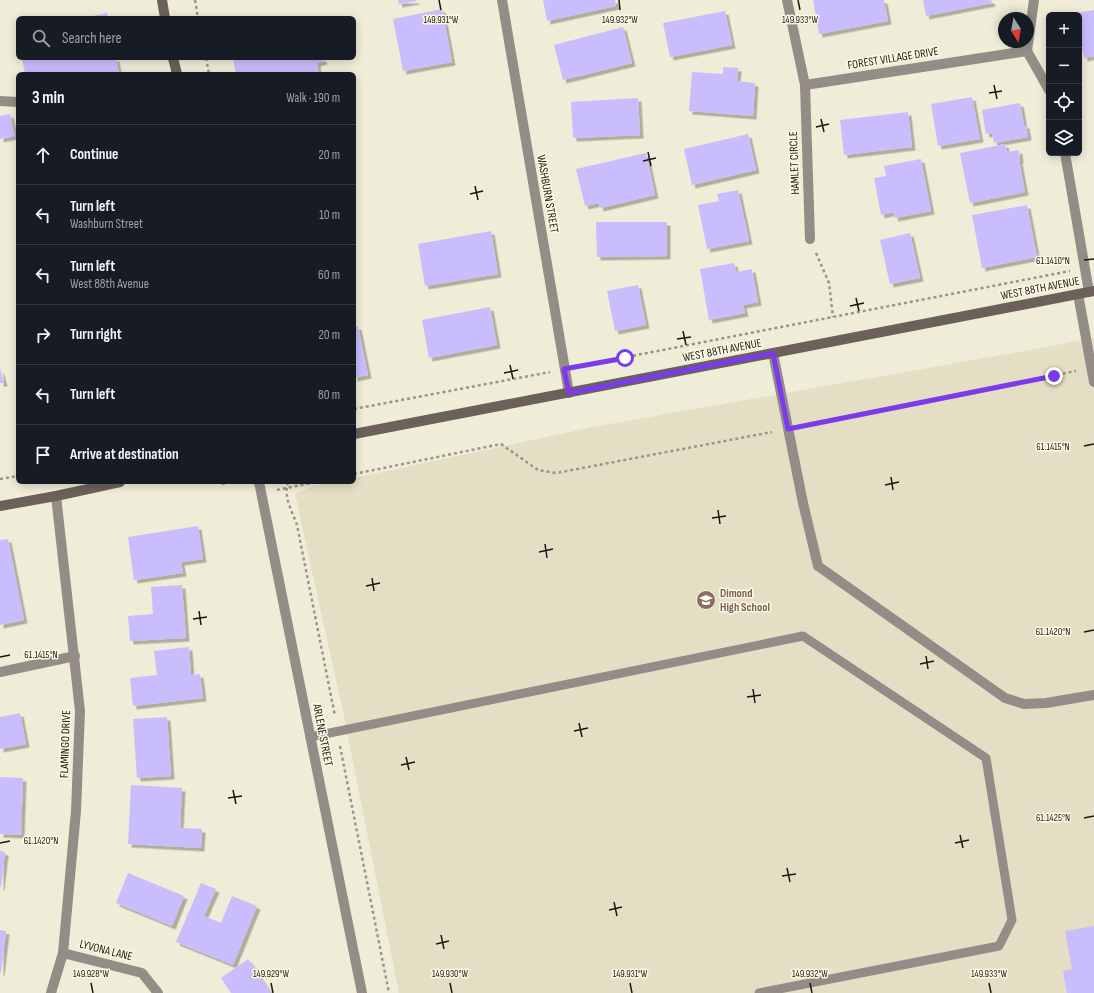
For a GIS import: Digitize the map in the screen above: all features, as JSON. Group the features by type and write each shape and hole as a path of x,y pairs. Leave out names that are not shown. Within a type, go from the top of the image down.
{"street":[{"path":"162,0 165,16"},
{"name":"WASHBURN STREET","path":"502,0 569,393"},
{"path":"787,0 805,85"},
{"path":"1034,0 1027,51 1046,85"},
{"name":"FOREST VILLAGE DRIVE","path":"805,85 1027,51"},
{"path":"174,60 176,72"},
{"name":"HAMLET CIRCLE","path":"805,85 810,239"},
{"path":"0,101 16,102"},
{"path":"1066,156 1085,268 1091,292"},
{"name":"WEST 88TH AVENUE","path":"356,434 1091,292"},
{"path":"1078,294 1094,382"},
{"path":"773,353 803,503 818,566 1006,698 1024,704 1031,704 1046,703 1094,694"},
{"path":"0,506 111,484"},
{"name":"ARLENE STREET","path":"259,484 362,993"},
{"name":"FLAMINGO DRIVE","path":"51,993 63,953 76,811 80,711 56,496"},
{"path":"0,672 75,656"},
{"name":"LYVONA LANE","path":"63,953 142,973 158,993"}],"lane":[{"path":"310,737 802,636 986,758 1012,920 999,946 758,993"}],"path":[{"path":"195,0 198,16"},
{"path":"206,60 209,72"},
{"path":"810,239 829,283 833,317"},
{"path":"356,409 1085,268"},
{"path":"356,474 501,444 538,470 556,474 1092,368"},
{"path":"0,479 16,476"},
{"path":"287,484 286,488 306,484"}],"shaded area":[{"name":"Dimond High School","path":"1094,338 1094,993 399,993 342,707 295,494 311,487 325,484 356,484 356,478 593,427"}],"building":[{"path":"398,0 416,0 416,1 399,4"},
{"path":"543,0 615,0 616,6 547,21"},
{"path":"813,0 884,0 888,21 819,34"},
{"path":"923,0 991,0 992,3 926,16"},
{"path":"442,9 452,62 403,71 393,19"},
{"path":"1094,10 1094,56 1084,58 1082,48 1082,12"},
{"path":"725,11 732,45 670,57 663,23"},
{"path":"107,13 108,16 93,16"},
{"path":"623,27 632,63 563,80 554,45"},
{"path":"22,60 116,60 119,72 87,72 25,72"},
{"path":"233,60 324,61 317,63 319,72 236,72"},
{"path":"723,67 738,68 737,81 755,83 753,116 689,111 692,72 723,74"},
{"path":"972,97 980,139 938,146 931,104"},
{"path":"638,98 640,135 573,138 571,102"},
{"path":"1020,103 1028,137 994,143 992,133 986,134 982,110"},
{"path":"908,112 912,147 844,155 840,120"},
{"path":"10,114 15,136 0,139 0,116"},
{"path":"748,134 756,170 692,185 684,149"},
{"path":"1005,144 1007,152 1019,150 1019,160 1025,192 970,203 960,153"},
{"path":"646,153 655,195 600,208 599,203 585,206 576,169"},
{"path":"921,159 931,211 895,218 893,212 881,215 874,178 886,176 884,166"},
{"path":"738,190 749,241 707,249 698,205 719,201 717,194"},
{"path":"1027,205 1037,257 982,268 972,215"},
{"path":"596,222 667,222 667,256 597,257"},
{"path":"491,231 498,274 425,286 418,244"},
{"path":"910,233 920,278 890,284 880,240"},
{"path":"734,263 736,272 752,269 758,302 743,305 745,313 709,320 700,269"},
{"path":"638,285 646,325 615,331 607,291"},
{"path":"490,307 497,345 429,358 422,320"},
{"path":"356,326 358,326 368,375 356,378"},
{"path":"0,368 4,383 0,383"},
{"path":"198,526 203,559 181,562 183,573 134,580 128,537"},
{"path":"8,539 24,620 0,625 0,540"},
{"path":"182,585 186,638 130,641 128,616 153,614 151,587"},
{"path":"189,647 191,675 200,674 203,698 133,706 130,678 157,675 154,651"},
{"path":"20,713 26,744 0,749 0,717"},
{"path":"167,717 171,776 137,778 133,719"},
{"path":"0,777 23,778 21,835 0,834"},
{"path":"131,785 182,788 180,828 202,829 201,848 128,844"},
{"path":"0,851 5,852 1,887 0,887"},
{"path":"128,873 184,896 172,926 116,903"},
{"path":"201,883 216,889 204,916 221,923 232,896 257,906 233,965 176,942"},
{"path":"1094,926 1094,993 1067,993 1063,971 1072,969 1065,931"},
{"path":"0,930 6,931 1,973 0,973"},
{"path":"248,959 271,993 231,993 221,978"}],"place":[{"name":"Dimond High School","path":"706,600"}],"route":[{"path":"625,358 564,369 569,393 773,353 788,429 1054,376"}]}
